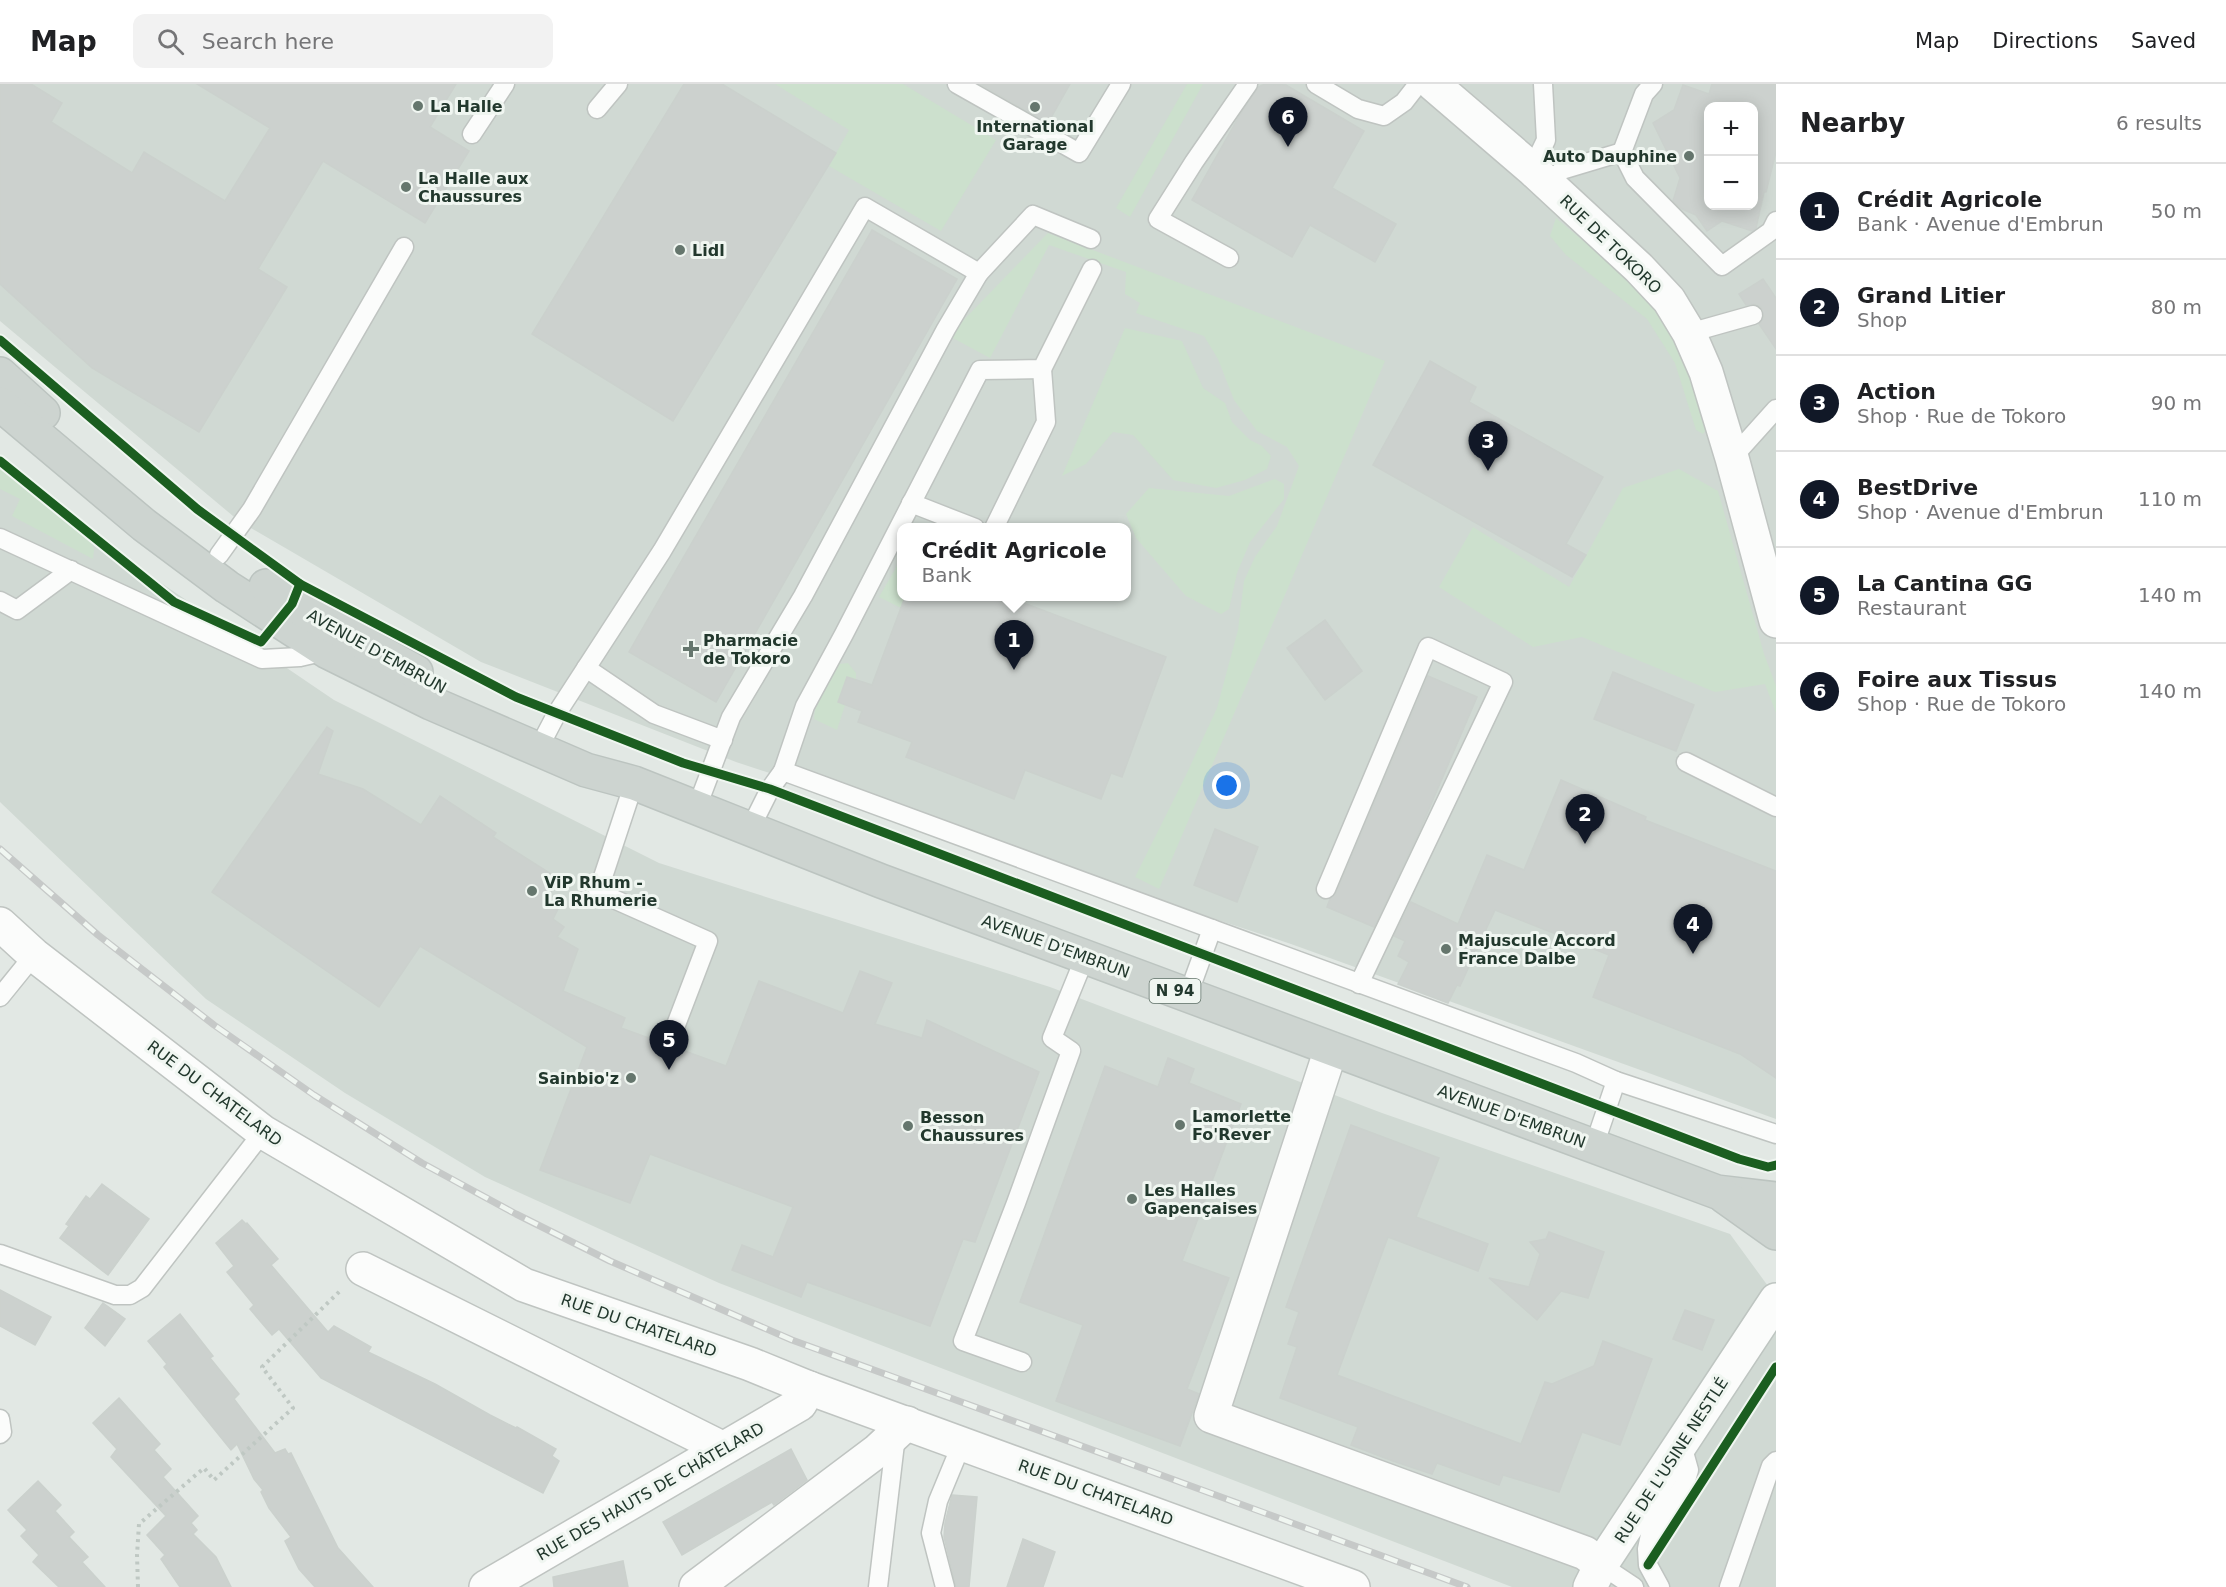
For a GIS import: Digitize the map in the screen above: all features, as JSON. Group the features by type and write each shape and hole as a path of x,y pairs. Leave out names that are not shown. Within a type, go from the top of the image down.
{"main road":[{"name":"AVENUE D'EMBRUN","path":"0,374 157,508 219,555 292,604 456,693 546,734 634,783"},
{"name":"AVENUE D'EMBRUN","path":"0,404 144,525 227,587 326,651 431,703 586,770 634,783 849,869 1717,1192 1776,1199"},
{"name":"AVENUE D'EMBRUN","path":"1717,1192 1776,1233"}],"street":[{"name":"RUE DE TOKORO","path":"1433,84 1540,177 1639,268 1669,300 1689,333 1706,372 1776,621"},
{"name":"RUE DU CHATELARD","path":"0,924 34,955 263,1132 524,1285 750,1364 902,1428 962,1443 1353,1587"},
{"path":"1331,1049 1211,1416 1585,1553 1596,1576"},
{"path":"363,1269 722,1448"},
{"name":"RUE DE L'USINE NESTLÉ","path":"1596,1576 1682,1445 1765,1328 1776,1300"},
{"name":"RUE DES HAUTS DE CHÂTELARD","path":"486,1587 800,1404 809,1389"},
{"path":"696,1587 877,1450 902,1428"}],"lane":[{"path":"472,134 505,84"},
{"path":"597,109 618,84"},
{"path":"957,84 1079,153 1121,84"},
{"path":"1229,258 1158,219 1248,84"},
{"path":"1316,84 1358,109 1384,116 1404,102 1418,84"},
{"path":"1543,84 1546,140 1540,177 1622,152"},
{"path":"1653,84 1644,94 1622,152 1635,178 1722,266 1771,231 1776,221"},
{"path":"546,734 585,668 662,551 865,207 979,273"},
{"path":"697,807 731,717 803,596 946,329 979,273 1034,215 1090,238"},
{"path":"219,555 252,509 404,247"},
{"path":"996,523 1046,422 1042,369 1092,269"},
{"path":"1689,333 1753,315"},
{"path":"901,523 980,370 1042,369"},
{"path":"1732,458 1776,409"},
{"path":"911,503 962,523"},
{"path":"750,829 770,789 783,771 805,706 897,530"},
{"path":"0,538 262,659 300,657 326,651"},
{"path":"0,601 17,610 70,570"},
{"path":"1326,889 1428,647 1503,682 1359,984"},
{"path":"585,668 654,714 723,740"},
{"path":"1686,762 1776,807"},
{"path":"783,771 1576,1063 1616,1082 1776,1134"},
{"path":"634,783 598,892 708,941 674,1030"},
{"path":"1188,995 1212,929"},
{"path":"0,997 34,955"},
{"path":"1022,1362 963,1341 1071,1052 1052,1038 1085,957"},
{"path":"1594,1146 1616,1082"},
{"path":"0,1254 115,1295 130,1295 142,1288 263,1132"},
{"path":"0,1419 2,1432 0,1434"},
{"path":"878,1587 902,1428"},
{"path":"945,1587 931,1533 938,1501 962,1443"},
{"path":"1660,1587 1648,1565 1647,1549 1650,1535 1685,1484 1689,1470 1682,1445"},
{"path":"1729,1587 1770,1466 1776,1461"},
{"path":"1596,1576 1634,1587"}],"path":[{"path":"138,1587 136,1555 140,1524 204,1468 214,1480 292,1408 262,1367 363,1269"}],"shaded area":[{"path":"0,84 1776,84 1776,1119 1291,944 736,762 481,662 239,521 0,321"},
{"path":"0,474 334,700 659,863 1050,987 1382,1113 1730,1234 1776,1297 1776,1587 1512,1587 719,1283 485,1177 345,1093 206,999 0,802"}],"green space":[{"path":"775,84 903,84 996,140 941,231 829,166 849,130"},
{"path":"1187,84 1203,84 1130,217 1116,208"},
{"path":"1556,218 1626,278 1662,319 1677,345 1694,386 1707,429 1703,434 1696,430 1675,363 1647,319 1566,255 1550,236"},
{"path":"1048,233 1385,361 1159,889 1135,877 1217,708 1238,630 1244,581 1255,557 1277,526 1299,466 1287,447 1257,431 1234,400 1218,359 1204,336 1136,313 1140,303 1125,294 1126,272 1049,245 990,358 951,337 956,328"},
{"path":"1125,328 1182,341 1203,388 1225,403 1232,422 1271,456 1267,469 1245,480 1216,488 1173,480 1133,435 1113,432 1086,464 1062,476"},
{"path":"0,468 92,543 93,559 12,516 20,499 0,489"},
{"path":"1679,469 1718,491 1764,654 1776,686 1776,713 1765,684 1715,692 1582,637 1533,647 1439,587 1473,527 1569,587 1623,488"},
{"path":"1275,479 1284,484 1284,499 1250,542 1237,573 1229,609 1221,614 1186,596 1136,538 1126,514 1149,488 1229,496"},
{"path":"897,566 897,601 904,601 901,608 879,597"},
{"path":"848,663 856,673 856,680 847,677 838,702 845,705 837,730 814,719 815,709 839,664"}],"building":[{"path":"0,84 31,84 62,103 51,122 132,173 144,152 225,201 270,128 197,84 456,84 430,127 469,151 425,223 323,161 258,269 287,287 199,432 92,368 0,284"},
{"name":"Lidl","path":"684,84 722,84 836,153 673,421 532,334"},
{"name":"International Garage","path":"980,84 1070,84 1048,123"},
{"path":"1265,84 1286,85 1364,131 1332,188 1396,224 1375,262 1310,225 1292,257 1192,200 1241,113 1258,87"},
{"name":"Auto Dauphine","path":"1712,84 1776,84 1776,152 1756,228 1752,231 1722,221 1707,231 1696,215 1682,209 1673,201 1680,178 1653,123 1674,110 1683,85 1709,94"},
{"path":"872,230 957,279 716,702 629,652"},
{"path":"1763,279 1776,298 1776,349 1759,324 1764,317 1761,307 1755,304 1746,305 1739,294"},
{"path":"1430,361 1476,387 1469,402 1603,477 1566,544 1586,555 1572,577 1373,465"},
{"path":"904,601 1019,601 1166,657 1122,777 1111,773 1101,799 1025,770 1014,799 906,757 912,742 858,722 862,711 838,702 847,677 872,685"},
{"path":"1325,620 1362,671 1325,700 1287,648"},
{"path":"1613,672 1694,705 1676,751 1594,719"},
{"path":"1428,676 1477,697 1420,830 1374,927 1327,907 1330,899 1336,893"},
{"path":"327,727 333,731 318,774 363,789 421,825 440,796 496,833 493,837 559,879 545,901 558,909 553,919 564,927 557,937 578,949 563,991 625,1018 621,1028 726,1066 759,981 843,1013 860,971 892,983 875,1024 922,1038 927,1020 1039,1072 975,1242 963,1239 930,1326 807,1282 801,1297 732,1270 742,1245 773,1257 793,1207 650,1154 630,1203 540,1170 587,1047 420,946 379,1007 212,892"},
{"path":"1561,780 1646,817 1645,820 1776,871 1776,1078 1740,1054 1593,997 1609,955 1495,910 1460,986 1457,985 1448,1003 1398,984 1409,962 1398,956 1405,941 1394,936 1411,902 1458,924 1487,855 1524,870"},
{"path":"1215,829 1258,847 1237,902 1194,885"},
{"name":"Les Halles Gapençaises","path":"1168,1058 1194,1069 1189,1083 1241,1104 1182,1261 1229,1278 1187,1389 1199,1394 1180,1446 1056,1401 1083,1325 1020,1302 1105,1066 1158,1087"},
{"path":"1351,1125 1439,1158 1416,1217 1488,1244 1478,1271 1388,1237 1337,1375 1521,1444 1545,1382 1552,1384 1594,1366 1603,1341 1652,1359 1620,1445 1582,1432 1559,1492 1503,1475 1499,1485 1437,1463 1432,1474 1393,1461 1351,1445 1358,1427 1280,1398 1297,1347 1288,1344 1299,1312 1286,1307"},
{"path":"102,1184 149,1219 108,1275 60,1238 69,1226 66,1224 86,1196 90,1199"},
{"path":"242,1220 278,1259 271,1265 328,1332 334,1326 371,1347 368,1352 435,1384 556,1449 552,1456 559,1461 543,1493 321,1378 279,1329 272,1335 250,1309 254,1305 227,1272 234,1266 216,1243"},
{"path":"1549,1232 1604,1252 1588,1298 1561,1291 1537,1320 1489,1278 1529,1287 1540,1254 1530,1242 1546,1239"},
{"path":"0,1290 51,1317 35,1345 0,1326"},
{"path":"103,1303 125,1319 105,1346 85,1328"},
{"path":"1685,1310 1714,1320 1702,1350 1673,1339"},
{"path":"180,1314 213,1356 210,1358 239,1394 234,1399 275,1453 285,1449 288,1454 291,1453 338,1548 373,1587 315,1587 299,1569 285,1541 291,1537 269,1508 261,1492 263,1490 254,1479 237,1444 231,1450 164,1367 167,1364 148,1341"},
{"path":"119,1398 160,1444 154,1450 171,1469 163,1477 198,1516 191,1523 197,1530 193,1534 216,1557 231,1587 180,1587 161,1559 165,1555 147,1535 166,1516 111,1457 117,1449 93,1423"},
{"path":"791,1449 807,1480 774,1505 772,1502 682,1555 663,1522"},
{"path":"38,1481 61,1505 55,1511 74,1532 69,1537 88,1557 82,1562 105,1587 59,1587 33,1562 39,1555 21,1536 27,1530 8,1510"},
{"path":"952,1495 977,1497 969,1587 956,1587 944,1537"},
{"path":"1023,1539 1055,1552 1043,1587 1007,1587"},
{"path":"623,1561 628,1587 554,1587 553,1577"}],"railway":[{"path":"0,849 98,935 214,1025 314,1095 422,1163 516,1214 610,1261 792,1340 1467,1587"}],"cycle path":[{"path":"0,340 197,509 300,584 516,697 683,763 770,789 1739,1159 1768,1167 1776,1165"},
{"path":"0,461 174,602 261,642 292,604 300,584"},
{"path":"1648,1565 1776,1367"}],"place":[{"name":"La Halle","path":"418,106"},
{"name":"International Garage","path":"1035,107"},
{"name":"Foire aux Tissus","path":"1288,147"},
{"name":"Auto Dauphine","path":"1689,156"},
{"name":"La Halle aux Chaussures","path":"406,187"},
{"name":"Lidl","path":"680,250"},
{"name":"Action","path":"1488,471"},
{"name":"Pharmacie de Tokoro","path":"691,649"},
{"name":"Crédit Agricole","path":"1014,670"},
{"name":"Grand Litier","path":"1585,844"},
{"name":"ViP Rhum - La Rhumerie","path":"532,891"},
{"name":"Majuscule Accord France Dalbe","path":"1446,949"},
{"name":"BestDrive","path":"1693,954"},
{"name":"La Cantina GG","path":"669,1070"},
{"name":"Sainbio'z","path":"631,1078"},
{"name":"Lamorlette Fo'Rever","path":"1180,1125"},
{"name":"Besson Chaussures","path":"908,1126"},
{"name":"Les Halles Gapençaises","path":"1132,1199"}]}
